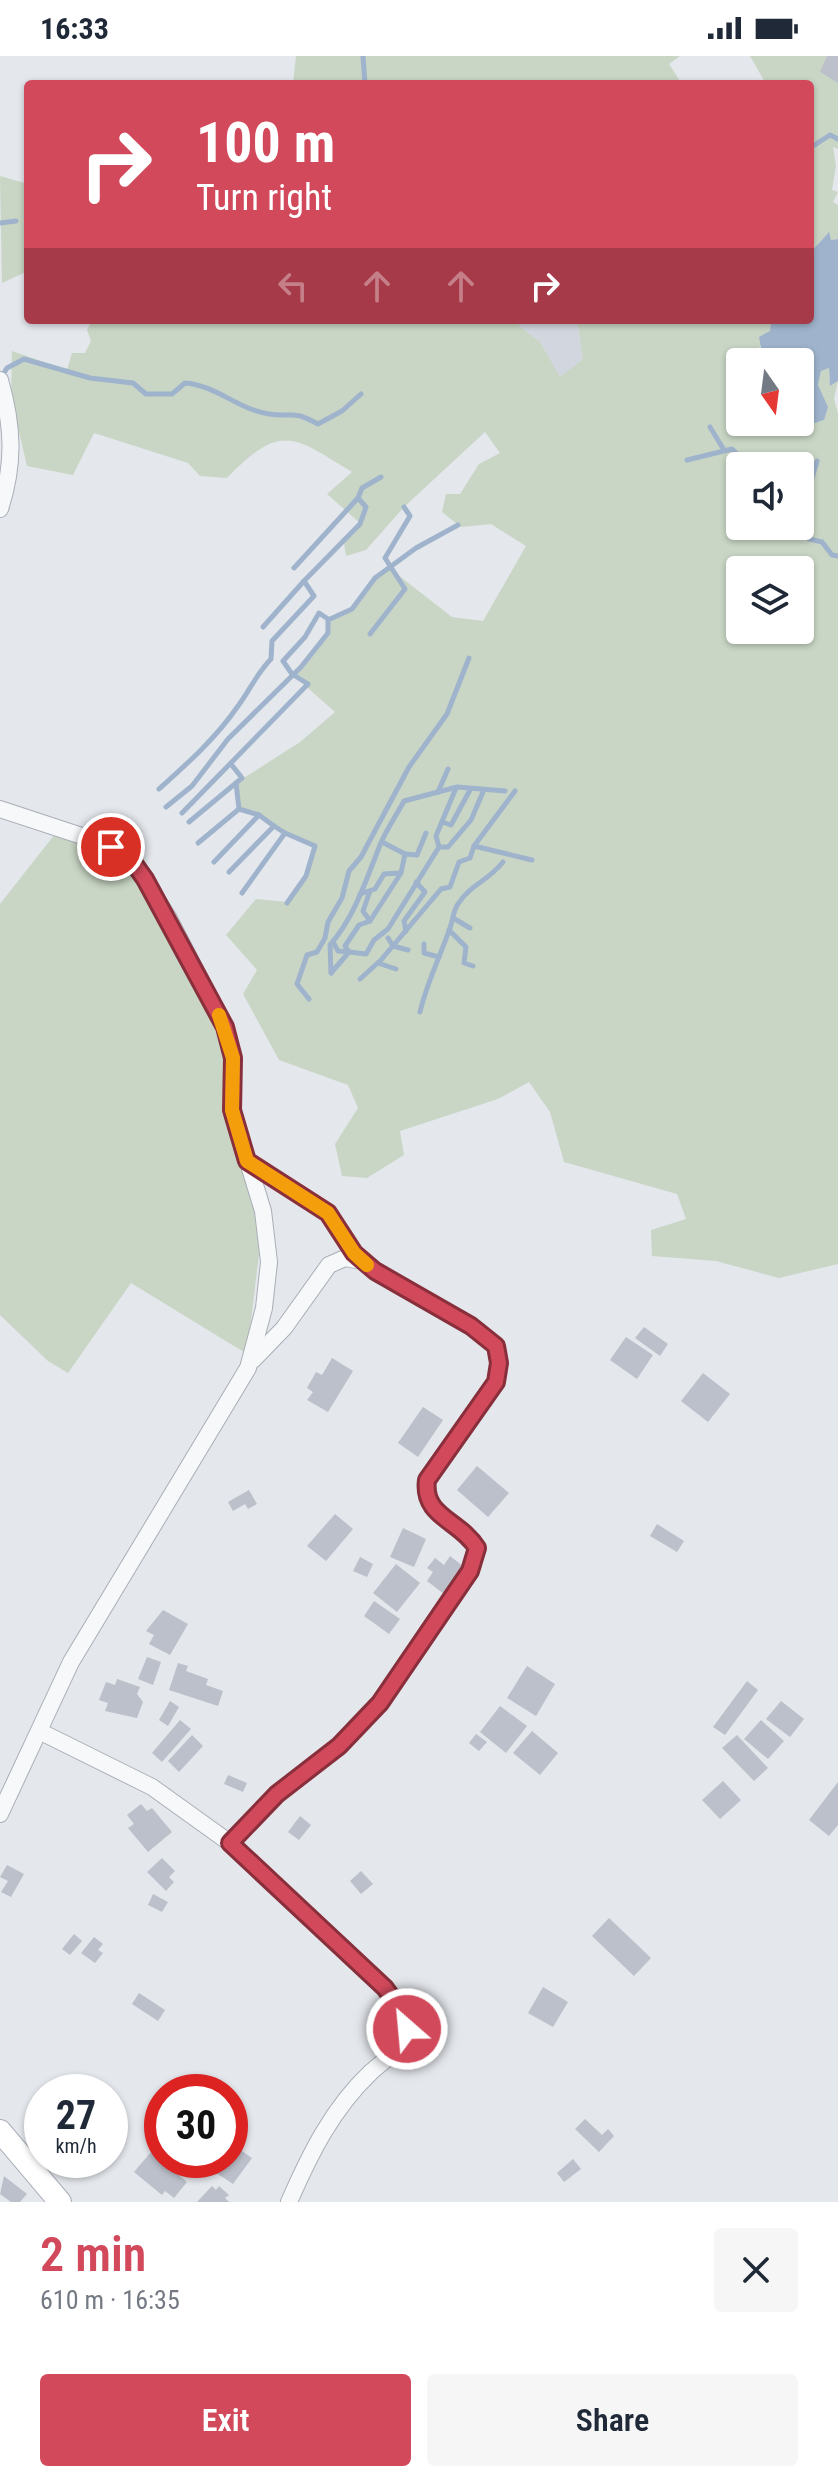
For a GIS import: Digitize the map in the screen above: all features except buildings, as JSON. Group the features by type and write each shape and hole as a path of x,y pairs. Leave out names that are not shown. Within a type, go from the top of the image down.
{"street":[{"path":"0,380 13,443 8,484 0,509"},
{"path":"0,809 111,847 130,858 145,879 225,1027 233,1058 232,1110 263,1211 269,1262 264,1308 250,1362 71,1662 0,1814"},
{"path":"230,1843 277,1794 339,1746 380,1703 470,1571 477,1548 467,1532 435,1511 425,1494 427,1480 496,1382 499,1363 496,1346 471,1326 363,1262 328,1213 247,1161"},
{"path":"250,1362 272,1342 329,1265 345,1258 363,1262"},
{"path":"39,1731 152,1787 230,1843 385,1988 403,2013 407,2029 400,2045 367,2075 326,2123 289,2202"},
{"path":"0,2131 60,2202"}],"shaded area":[{"path":"517,324 578,324 583,359 560,378 540,342"}],"green space":[{"path":"296,56 680,56 669,64 679,80 293,80"},
{"path":"750,56 838,56 838,149 833,147 836,166 832,190 838,192 833,202 838,205 838,239 831,240 828,233 814,249 814,80 764,80"},
{"path":"0,176 24,183 24,273 2,283"},
{"path":"90,324 517,324 540,342 560,377 583,359 578,324 771,324 770,331 759,348 726,348 726,436 814,436 814,411 823,400 818,385 821,370 829,368 830,385 838,381 834,399 838,413 838,1264 779,1278 716,1261 652,1256 651,1230 686,1219 677,1194 564,1162 550,1112 529,1082 498,1099 400,1131 404,1155 367,1178 342,1176 335,1144 358,1108 348,1085 279,1060 243,994 257,970 226,935 256,899 287,902 306,876 315,846 239,809 236,783 300,742 335,712 292,674 328,633 328,620 352,609 375,578 389,568 452,617 483,621 526,546 491,524 461,527 442,512 446,494 460,494 479,464 500,453 485,432 404,507 366,550 346,556 344,543 360,523 327,494 352,472 301,443 288,440 261,448 227,478 200,476 188,463 94,433 73,475 27,466 11,398 12,351 67,370 72,353 85,353 91,341 87,330"},
{"path":"55,834 127,863 151,899 207,1008 227,1062 236,1149 262,1229 247,1354 131,1283 68,1373 48,1361 0,1315 0,904"}],"water":[{"path":"829,232 831,240 838,239 838,381 830,386 829,368 821,371 818,385 828,407 824,420 814,423 814,348 761,348 759,337 770,331 771,324 814,324 814,249"}],"waterway":[{"path":"363,56 365,80"},
{"path":"814,145 830,135 838,139"},
{"path":"0,223 16,221"},
{"path":"1,378 7,368 24,359 90,378 133,383 146,394 172,394 185,383 196,385 257,411 297,415 318,424 342,411 361,394"},
{"path":"710,427 724,450"},
{"path":"687,460 732,449 735,452"},
{"path":"817,461 806,500 806,529 809,539 822,542 832,555 838,556"},
{"path":"159,789 211,739 238,706 271,659 272,641 314,596 304,581 360,524 366,507 358,498 362,488 381,477"},
{"path":"294,568 358,498"},
{"path":"370,634 405,589 385,558 410,516 404,507"},
{"path":"166,807 192,786 228,739 301,667 328,633 328,620 352,609 375,578 416,548 458,525"},
{"path":"263,627 304,581"},
{"path":"182,813 308,684 292,674 283,661 305,637 319,613 328,619"},
{"path":"309,999 297,984 307,955 317,952 325,938 328,922 342,898 349,871 361,857 409,767 447,714 469,658"},
{"path":"189,822 242,778 231,764"},
{"path":"438,792 448,769"},
{"path":"198,843 239,809 236,783"},
{"path":"331,973 330,945 353,910 382,839 404,801 457,787 505,791"},
{"path":"331,973 349,952 366,954 374,940 388,929 439,847 436,836 456,788"},
{"path":"442,822 451,825 470,790"},
{"path":"360,979 381,960 441,889 450,887 459,862 470,858 474,846 515,791"},
{"path":"439,847 448,847 471,820 483,792"},
{"path":"214,862 259,815 239,809"},
{"path":"229,872 274,826 259,815"},
{"path":"242,893 285,833 274,826"},
{"path":"285,833 315,846 306,876 287,903"},
{"path":"333,942 338,951 349,952 345,946 359,925 370,921 401,873 405,854 417,855 426,833"},
{"path":"382,842 405,854"},
{"path":"474,846 532,860"},
{"path":"420,1012 456,907 468,892 503,862"},
{"path":"360,894 375,889 384,874 400,873"},
{"path":"406,931 404,921 425,892 416,882"},
{"path":"370,891 363,911 370,921"},
{"path":"453,918 470,928"},
{"path":"449,930 466,947 464,963 473,966"},
{"path":"388,938 393,946 408,950"},
{"path":"424,944 424,953 439,957"},
{"path":"378,963 396,969"}],"slow traffic":[{"path":"219,1015 233,1058 232,1110 247,1161 328,1213 354,1253 367,1265"}],"route":[{"path":"111,847 130,858 145,879 225,1027 233,1058 232,1110 247,1161 328,1213 354,1253 375,1271 471,1326 496,1346 499,1363 496,1382 427,1480 425,1494 435,1511 467,1532 477,1548 470,1571 409,1665 380,1703 339,1746 277,1794 230,1843 385,1988 403,2013 407,2029"}]}
